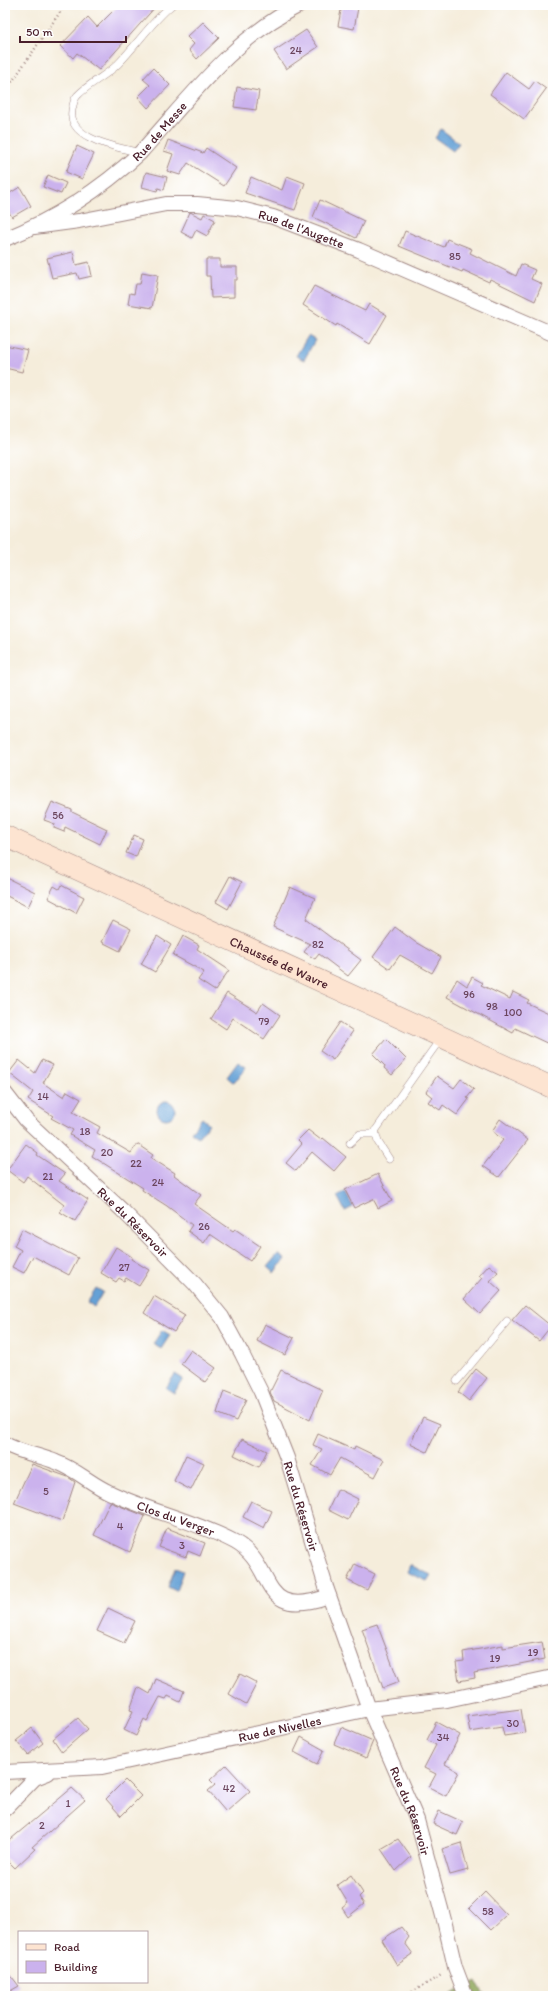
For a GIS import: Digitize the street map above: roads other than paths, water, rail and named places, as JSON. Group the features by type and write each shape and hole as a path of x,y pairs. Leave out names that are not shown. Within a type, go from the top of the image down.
{"street":[{"name":"Rue de Messe","path":"5,239 34,227 107,181 140,153 231,52 271,20 300,5"},
{"name":"Rue de l'Augette","path":"34,227 79,221 166,204 197,204 237,208 273,217 359,250 553,334"},
{"name":"Chaussée de Wavre","path":"5,836 553,1088"},
{"name":"Rue du Réservoir","path":"5,1093 26,1120 112,1200 195,1284 222,1318 261,1392 288,1458 329,1596 369,1709 418,1820 455,1967 466,1996"},
{"name":"Clos du Verger","path":"5,1444 35,1456 57,1462 110,1493 201,1527 236,1542 247,1551 257,1564 271,1591 278,1598 288,1602 301,1602 329,1596"},
{"name":"Rue de Nivelles","path":"5,1772 102,1767 369,1709 447,1700 553,1677"},
{"path":"5,1809 35,1778 44,1775 51,1770"}],"lane":[{"path":"140,153 84,135 75,126 71,114 73,104 76,97 104,77 118,64 172,5"},
{"path":"350,1143 360,1134 373,1134 442,1036"},
{"path":"375,1131 378,1142 389,1159"},
{"path":"457,1381 507,1321"}],"water":[{"path":"441,129 459,143 453,151 435,138"},
{"path":"308,336 315,340 304,360 296,356"},
{"path":"238,1062 246,1067 234,1083 227,1077"},
{"path":"162,1101 170,1101 175,1106 173,1117 170,1119 162,1119 157,1114 157,1106"},
{"path":"202,1118 209,1124 198,1137 191,1132"},
{"path":"345,1192 353,1207 345,1211 337,1196"},
{"path":"278,1254 285,1259 274,1273 267,1267"},
{"path":"96,1288 103,1292 94,1307 87,1302"},
{"path":"162,1330 170,1335 161,1349 153,1344"},
{"path":"175,1374 183,1379 174,1393 166,1388"},
{"path":"410,1565 431,1575 427,1581 407,1572"},
{"path":"175,1568 183,1571 176,1591 168,1587"}]}
